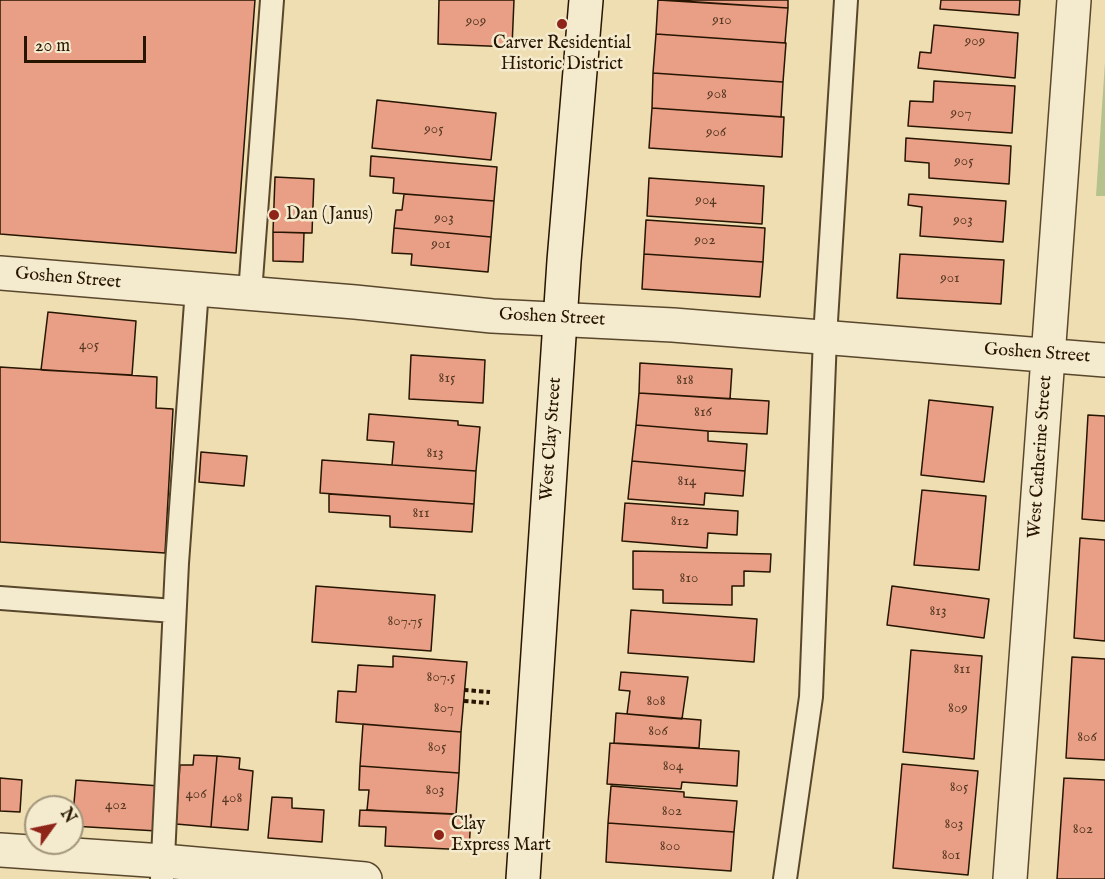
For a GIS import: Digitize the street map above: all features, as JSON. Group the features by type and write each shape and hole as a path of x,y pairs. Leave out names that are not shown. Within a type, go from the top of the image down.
{"street":[{"name":"West Clay Street","path":"523,879 564,261 586,0"},
{"name":"West Catherine Street","path":"1010,879 1074,0"},
{"name":"Goshen Street","path":"0,273 250,293 492,316 673,326 1105,360"},
{"path":"0,850 163,870 365,879"}],"lane":[{"path":"250,293 272,0"},
{"path":"784,879 811,697 825,337 846,0"},
{"path":"163,870 174,611 197,290"},
{"path":"0,597 174,611"}],"path":[{"path":"464,690 490,692"},
{"path":"464,701 489,703"}],"green space":[{"path":"1105,62 1105,196 1096,196"}],"building":[{"path":"0,0 255,0 236,253 0,234"},
{"path":"439,0 514,0 512,47 438,44"},
{"path":"658,0 788,8 785,43 656,34"},
{"path":"667,0 788,0 788,8"},
{"path":"941,0 1020,0 1019,15 940,9"},
{"path":"934,25 1018,33 1015,78 918,68 920,52 931,53"},
{"path":"656,34 786,43 783,82 653,73"},
{"path":"653,73 783,82 781,117 652,108"},
{"path":"934,81 1015,86 1012,133 908,126 910,101 933,102"},
{"path":"377,100 496,113 491,160 372,148"},
{"path":"652,108 784,117 782,157 649,148"},
{"path":"906,138 1011,146 1009,184 929,178 929,163 905,161"},
{"path":"371,156 497,167 494,201 393,193 394,178 370,176"},
{"path":"275,177 314,179 312,233 273,232"},
{"path":"649,178 764,186 762,224 647,216"},
{"path":"404,194 494,201 491,237 394,228 396,210 402,210"},
{"path":"909,194 1006,201 1003,242 920,236 922,207 908,205"},
{"path":"646,220 765,228 763,262 644,254"},
{"path":"394,228 491,237 488,272 411,265 412,254 392,253"},
{"path":"273,232 304,233 303,262 273,261"},
{"path":"644,254 763,262 760,297 642,289"},
{"path":"900,254 1004,260 1001,304 897,298"},
{"path":"48,312 136,321 132,375 41,370"},
{"path":"411,355 485,360 483,403 409,399"},
{"path":"640,363 732,369 730,399 639,393"},
{"path":"0,367 157,377 156,408 173,409 165,553 0,542"},
{"path":"639,393 769,401 767,434 636,425"},
{"path":"929,400 993,407 984,482 921,475"},
{"path":"369,414 458,421 458,425 480,427 476,471 392,465 394,442 367,440"},
{"path":"1088,415 1105,416 1105,521 1082,519"},
{"path":"636,425 708,431 708,441 747,444 745,471 632,461"},
{"path":"201,452 247,456 244,486 199,482"},
{"path":"322,460 476,471 474,504 320,493"},
{"path":"632,461 745,471 743,496 705,493 704,505 628,499"},
{"path":"922,490 986,496 979,570 914,565"},
{"path":"329,494 474,504 472,532 390,527 390,516 329,512"},
{"path":"625,503 738,511 737,535 708,533 707,548 622,541"},
{"path":"1080,538 1105,540 1105,641 1074,638"},
{"path":"633,551 771,554 770,572 744,571 744,586 732,586 732,605 663,603 663,590 633,589"},
{"path":"316,586 435,595 431,651 312,642"},
{"path":"892,586 989,599 984,638 887,625"},
{"path":"631,610 757,619 754,662 628,653"},
{"path":"911,650 982,656 974,759 903,752"},
{"path":"393,656 467,662 461,732 336,722 338,691 356,692 358,665 393,667"},
{"path":"1072,657 1105,659 1105,760 1066,758"},
{"path":"621,672 688,677 682,719 627,714 630,691 619,690"},
{"path":"616,713 701,720 699,748 614,743"},
{"path":"363,724 461,732 459,773 360,766"},
{"path":"610,743 739,751 737,786 682,782 681,789 607,784"},
{"path":"194,755 217,756 211,827 176,824 180,765 193,765"},
{"path":"217,756 240,758 239,769 253,771 248,830 211,827"},
{"path":"902,764 978,771 968,875 893,868"},
{"path":"360,766 459,773 456,814 367,810 369,790 359,790"},
{"path":"0,778 22,780 20,812 0,811"},
{"path":"1064,778 1105,780 1105,879 1057,879"},
{"path":"76,780 160,786 157,831 84,827 84,795 75,795"},
{"path":"611,786 684,792 684,797 737,801 734,832 608,823"},
{"path":"272,797 292,798 292,808 324,810 322,842 268,838"},
{"path":"360,810 471,815 469,850 385,846 386,827 359,826"},
{"path":"608,823 734,832 731,871 606,862"}],"place":[{"name":"Carver Residential Historic District","path":"562,24"},
{"name":"Dan (Janus)","path":"274,215"},
{"name":"Clay Express Mart","path":"439,835"}]}
